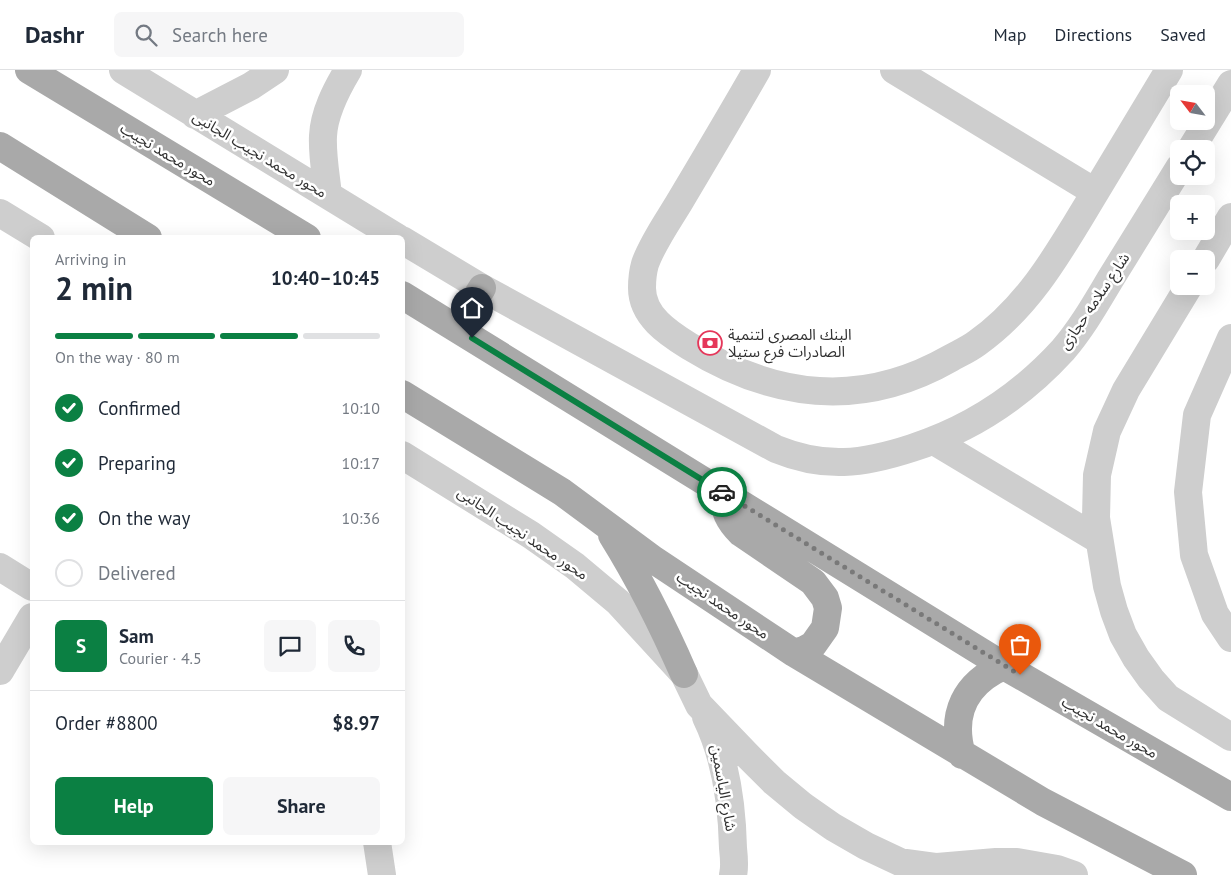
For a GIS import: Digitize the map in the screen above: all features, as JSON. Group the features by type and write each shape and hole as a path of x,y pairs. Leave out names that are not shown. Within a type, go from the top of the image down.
{"main road":[{"name":"محور محمد نجيب","path":"29,70 301,235"},
{"path":"0,146 143,235"},
{"path":"457,328 482,288"},
{"name":"محور محمد نجيب","path":"405,297 1004,666 1231,797"},
{"name":"محور محمد نجيب","path":"405,396 562,492 654,560 794,653 1043,802 1183,875"},
{"path":"724,493 726,512 735,528 813,582 825,598 828,608 825,628 812,645 794,653"},
{"path":"605,524 642,585 684,674"},
{"path":"962,755 958,742 958,728 959,714 964,701 980,679 991,671 1004,666"}],"street":[{"name":"محور محمد نجيب الجانبى","path":"122,70 393,235"},
{"path":"195,115 251,86 275,70"},
{"path":"328,195 323,134 334,96 348,70"},
{"path":"757,70 644,265 642,291 650,315 669,334 719,364 755,379 782,386 848,392 886,386 927,372 976,344 1005,321 1035,288 1062,248 1170,70"},
{"path":"894,70 1095,192"},
{"path":"1197,140 1231,84"},
{"name":"شارع سلامه حجازى","path":"934,441 994,410 1019,392 1064,349 1083,324 1170,183"},
{"path":"0,213 36,235"},
{"path":"1211,250 1231,217"},
{"path":"405,242 482,288 776,449 815,461 835,463 852,462 901,452 934,441 1099,540"},
{"path":"1184,295 1126,390 1107,431 1097,475 1096,511 1099,540 1107,586 1114,611 1123,635 1136,658 1168,698 1231,737"},
{"path":"1231,338 1198,415 1188,492 1194,555 1215,614 1231,638"},
{"name":"محور محمد نجيب الجانبى","path":"405,458 531,535 575,566 618,602 684,674 699,705 774,782 802,806 833,827 866,846 900,862 930,871 996,862 1017,862 1058,869 1074,875"},
{"path":"0,567 30,586"},
{"path":"0,671 30,620"},
{"name":"شارع الياسمين","path":"699,705 714,733 729,801 740,874"},
{"path":"377,845 382,875"}],"way so far":[{"path":"722,492 1020,675"}],"place":[{"name":"البنك المصرى لتنمية الصادرات فرع ستيلا","path":"710,343"}],"route":[{"path":"472,338 722,492"}]}
